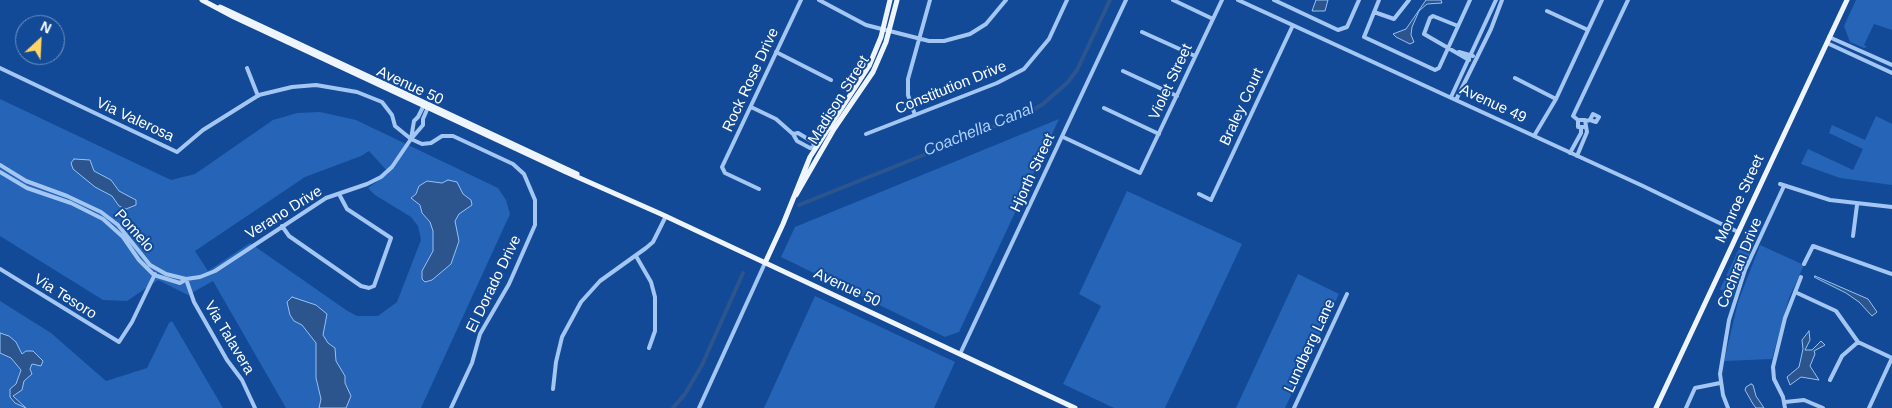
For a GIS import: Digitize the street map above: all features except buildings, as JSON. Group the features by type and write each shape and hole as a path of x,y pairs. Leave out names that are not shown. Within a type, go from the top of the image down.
{"main road":[{"name":"Avenue 50","path":"204,0 234,18 427,105 1075,408"},
{"name":"Madison Street","path":"764,263 783,224 788,208 815,147 866,73 886,31 890,0"},
{"name":"Madison Street","path":"788,208 834,129 869,80 897,0"},
{"name":"Monroe Street","path":"1656,408 1847,0"}],"street":[{"name":"Rock Rose Drive","path":"759,190 722,170 801,0"},
{"path":"819,0 866,25 920,39 944,41 970,34 986,24 1006,0"},
{"path":"915,115 908,95 908,79 930,0"},
{"name":"Constitution Drive","path":"866,134 997,82 1024,69 1048,39 1067,0"},
{"name":"Hjorth Street","path":"960,354 1126,0"},
{"path":"1173,0 1213,19"},
{"name":"Violet Street","path":"1063,137 1140,173 1222,0"},
{"name":"Avenue 49","path":"1238,0 1451,97 1738,232"},
{"path":"1274,0 1283,2 1338,30 1344,30 1359,0"},
{"path":"1379,0 1364,37 1434,70 1439,68 1469,1 1463,0"},
{"path":"1374,12 1394,19 1409,0"},
{"path":"1474,56 1496,0"},
{"path":"1451,97 1496,19 1502,0"},
{"path":"1534,136 1556,99 1602,0"},
{"path":"1570,153 1588,120 1578,120 1572,116 1628,0"},
{"path":"1546,11 1588,30"},
{"path":"1458,26 1435,16 1430,18 1425,29 1426,36 1459,52 1474,56"},
{"name":"Braley Court","path":"1199,194 1211,200 1293,24"},
{"path":"1142,32 1196,56"},
{"path":"1829,37 1892,65"},
{"path":"1826,43 1892,73"},
{"path":"776,52 831,80"},
{"path":"1459,52 1471,61"},
{"path":"1456,100 1471,61"},
{"name":"Via Valerosa","path":"0,68 177,152 203,130 258,96 292,87 316,85 357,92 382,102 392,115 394,126 410,139"},
{"path":"247,68 258,96"},
{"path":"1123,70 1177,96"},
{"path":"1514,78 1556,99"},
{"name":"Verano Drive","path":"410,139 414,121 427,105"},
{"name":"Verano Drive","path":"186,279 200,278 215,271 326,198 381,177 392,167 410,139 423,125 427,105"},
{"path":"751,107 776,119 793,134 795,139 810,148 815,147 814,142 798,133 793,134"},
{"path":"1104,108 1159,134"},
{"path":"1577,156 1587,132 1576,125 1578,120"},
{"name":"El Dorado Drive","path":"410,139 422,144 431,143 442,136 454,136 513,164 524,174 535,200 537,213 535,225 509,284 480,334 472,363 451,408"},
{"path":"803,144 806,138"},
{"name":"Pomelo","path":"0,165 26,181 67,196 111,218 126,234 142,256 157,270 186,279"},
{"name":"Pomelo","path":"0,172 27,188 72,203 103,219 123,237 139,260 154,275 180,283 186,279"},
{"name":"Cochran Drive","path":"1728,408 1720,383 1722,348 1735,297 1782,185 1821,198 1857,205"},
{"path":"282,226 288,236 361,286 366,289 374,286 392,238 347,209 339,194"},
{"path":"1853,236 1857,205 1892,207"},
{"path":"553,390 559,349 567,326 576,310 600,280 653,242 666,216"},
{"path":"1804,264 1813,246 1892,274"},
{"path":"636,256 651,282 655,297 655,331 649,348"},
{"name":"Madison Street","path":"699,408 764,263"},
{"name":"Via Tesoro","path":"0,269 119,342 132,322 154,275"},
{"path":"154,275 157,270"},
{"path":"1785,408 1785,402 1774,380 1773,367 1779,338 1801,277"},
{"name":"Via Talavera","path":"186,279 194,302 227,360 242,380 255,408"},
{"path":"1795,292 1836,311 1858,342 1892,358 1869,408"},
{"name":"Lundberg Lane","path":"1294,408 1347,294"},
{"path":"1830,380 1842,356 1858,342"},
{"path":"1686,408 1695,388 1720,383"},
{"path":"1785,402 1804,400 1823,408"}],"shaded area":[{"path":"1316,0 1328,0 1325,11 1312,11"},
{"path":"1426,0 1441,0 1442,3 1427,4 1419,11 1412,27 1411,35 1414,42 1410,44 1396,37 1393,34 1406,29"},
{"path":"1856,0 1892,0 1892,30 1874,24 1864,45 1867,47 1864,48 1850,42 1844,26"},
{"path":"0,99 171,180 195,174 273,120 297,113 320,112 356,120 498,188 506,200 510,214 421,408 286,408 213,281 188,295 158,280 127,301 103,300 0,236","holes":["369,151 389,173 368,188 375,195 411,217 418,226 421,240 397,302 378,316 357,316 346,310 250,243 208,271 195,251 305,177 361,156"]},
{"path":"1876,116 1892,124 1892,185 1840,178 1801,164 1808,149 1853,170 1863,149 1829,133 1832,125 1865,140"},
{"path":"1059,119 959,332 945,337 781,257 795,227"},
{"path":"74,159 90,160 94,171 111,180 119,191 136,200 136,205 126,209 119,206 112,196 95,187 73,169 71,163"},
{"path":"448,180 457,182 463,194 471,200 472,205 459,214 455,221 459,241 451,264 432,280 425,282 422,279 422,271 433,251 433,231 430,222 422,213 420,205 411,198 416,194 419,186 427,181 442,183"},
{"path":"1127,191 1242,244 1165,408 1114,408 1063,384 1101,306 1079,294"},
{"path":"1744,238 1754,243 1733,296 1720,289"},
{"path":"1760,245 1804,265 1789,298 1772,359 1724,361 1738,302"},
{"path":"1298,274 1339,294 1285,408 1236,408"},
{"path":"1815,276 1868,299 1877,312 1872,316 1859,302"},
{"path":"815,296 955,362 934,408 764,408"},
{"path":"292,297 316,305 327,314 323,335 328,343 335,348 336,361 345,376 345,383 351,396 346,408 319,408 321,399 316,378 316,343 302,325 294,321 290,315 287,302"},
{"path":"0,301 51,333 106,381 147,368 169,323 172,321 223,408 0,408"},
{"path":"1809,331 1810,340 1805,350 1812,350 1821,341 1825,345 1814,351 1815,354 1810,366 1819,380 1801,377 1790,385 1787,377 1799,367 1803,349 1802,340"},
{"path":"0,333 9,336 16,342 22,354 26,351 33,351 43,361 41,366 32,364 30,369 32,374 24,381 22,390 13,396 26,408 15,403 10,397 10,389 16,384 21,370 11,358 0,353"},
{"path":"1751,384 1764,408 1756,408 1745,390"}],"waterway":[{"name":"Coachella Canal","path":"799,205 1028,113 1043,104 1068,82 1077,70 1110,0"},
{"name":"Coachella Canal","path":"673,408 685,394 702,365 743,273"}]}
